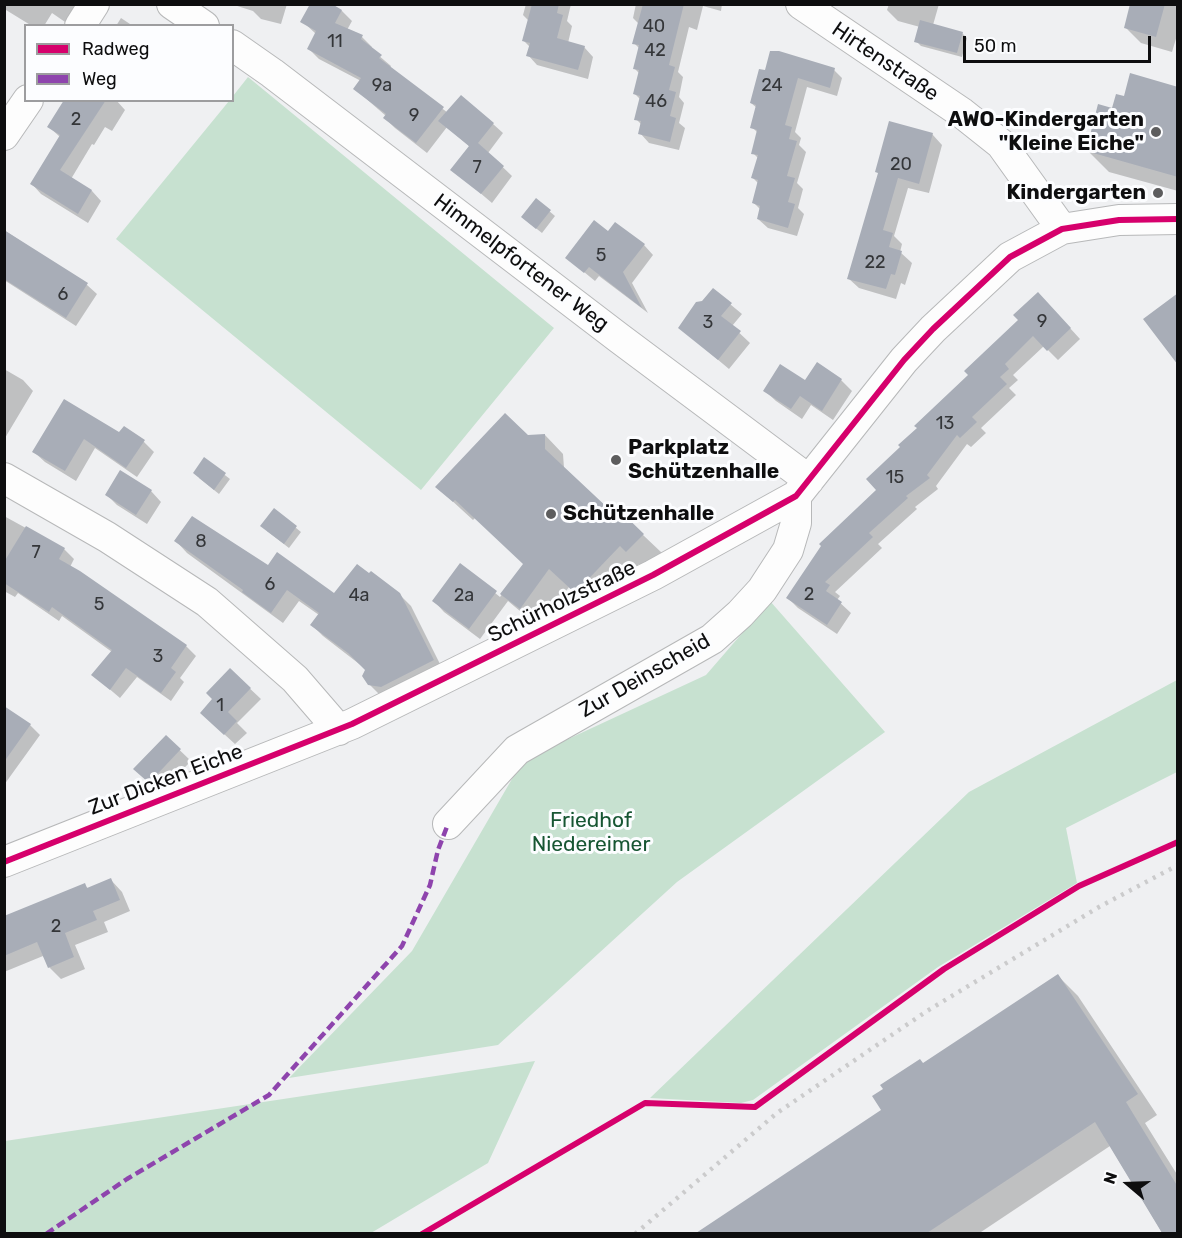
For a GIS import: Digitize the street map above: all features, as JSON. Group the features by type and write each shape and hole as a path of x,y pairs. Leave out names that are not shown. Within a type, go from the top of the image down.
{"street":[{"path":"81,24 94,4"},
{"path":"172,4 201,24"},
{"name":"Hirtenstraße","path":"801,4 962,113 1001,144 1062,229"},
{"name":"Himmelpfortener Weg","path":"234,46 628,345 802,488"},
{"path":"4,135 27,102"},
{"path":"802,488 904,360 933,328 1010,257 1062,229 1119,220 1178,219"},
{"path":"4,478 107,537 207,602 295,679 339,730"},
{"name":"Schürholzstraße","path":"339,730 653,575 802,488"},
{"name":"Zur Deinscheid","path":"448,824 517,750 712,639 740,614 762,590 788,550 796,523 802,488"},
{"name":"Zur Dicken Eiche","path":"4,862 339,730"}],"green space":[{"path":"248,77 554,328 421,490 116,239 228,102 234,102 234,95"},
{"name":"Friedhof Niedereimer","path":"770,601 885,732 677,882 498,1045 289,1078 412,951 523,760 706,675"},
{"path":"1177,680 1177,772 1066,828 1077,883 938,967 753,1100 741,1103 650,1098 969,792"},
{"path":"535,1061 488,1163 371,1233 5,1233 5,1141"}],"building":[{"path":"310,4 332,4 342,10 335,23 363,35 361,39 382,55 379,58 444,107 416,143 383,118 386,114 353,89 361,78 307,49 316,31 300,22"},
{"path":"532,4 559,4 557,13 563,15 557,38 585,46 578,70 526,56 530,43 522,41"},
{"path":"643,4 684,4 669,65 675,67 669,90 676,92 670,116 676,118 670,142 638,134 641,121 634,120 640,96 633,94 639,70 633,69 639,45 632,44"},
{"path":"1130,4 1165,4 1156,37 1124,28"},
{"path":"920,20 963,32 957,53 914,42"},
{"path":"770,51 779,51 835,68 830,88 798,78 785,125 792,127 789,139 797,141 787,176 795,178 788,202 795,204 788,228 757,219 760,206 752,203 758,180 751,178 758,155 751,154 757,130 750,128 756,105 750,103 759,69 765,70"},
{"path":"1130,73 1178,87 1178,177 1086,151 1098,104 1112,108 1116,94 1124,96"},
{"path":"461,95 494,123 478,143 504,166 481,194 450,170 469,146 438,121"},
{"path":"63,102 105,102 60,170 92,190 78,214 30,184 60,135 47,127"},
{"path":"889,121 933,133 919,184 898,178 883,230 893,233 889,247 902,251 895,275 891,274 886,289 847,279 878,173 875,172"},
{"path":"536,198 551,210 536,229 521,217"},
{"path":"594,220 608,231 615,222 645,244 623,272 642,308 589,267 584,273 565,258"},
{"path":"4,230 88,283 66,318 4,279"},
{"path":"713,288 732,303 721,316 741,331 718,360 678,328 696,302 702,301"},
{"path":"1038,292 1071,328 1047,351 1033,336 1005,364 1009,369 1000,377 1007,384 972,417 977,422 960,438 957,435 927,475 930,478 906,496 908,498 869,533 873,537 825,582 830,585 826,591 842,602 827,625 786,598 821,546 819,544 876,490 866,479 900,447 898,445 917,428 914,426 968,375 964,371 1018,320 1013,315"},
{"path":"1178,293 1178,365 1143,319"},
{"path":"817,362 842,379 822,411 800,396 791,409 763,391 780,364 805,380"},
{"path":"64,399 119,432 124,426 145,440 126,468 84,439 65,471 32,452"},
{"name":"Schützenhalle","path":"505,413 528,435 545,434 545,449 610,510 614,505 644,534 626,552 620,546 575,593 549,569 520,609 500,594 523,564 455,500 453,502 435,487"},
{"path":"204,457 226,473 214,490 193,473"},
{"path":"120,470 152,490 136,515 105,495"},
{"path":"274,508 297,526 284,544 260,526"},
{"path":"192,516 268,565 277,552 334,593 357,564 369,573 371,571 400,593 434,660 381,687 368,685 362,676 365,670 348,653 310,625 319,613 287,590 271,613 174,541"},
{"path":"26,526 65,548 59,559 187,645 171,668 176,672 161,693 126,668 110,690 91,675 112,650 52,607 49,612 4,583 4,562"},
{"path":"460,563 497,591 469,629 432,601"},
{"path":"230,668 251,688 228,712 237,721 224,735 200,713 212,699 206,693"},
{"path":"4,706 31,724 4,762"},
{"path":"166,735 181,749 149,783 133,769"},
{"path":"111,878 120,900 93,911 97,920 65,933 74,957 48,968 37,942 4,956 4,916 85,883 87,888"},
{"path":"1058,974 1138,1094 1126,1102 1178,1187 1178,1233 1162,1233 1095,1122 927,1233 696,1233 881,1110 872,1096 883,1089 880,1085 920,1059 923,1063"}],"railway":[{"path":"635,1234 777,1113 927,1011 1099,907 1178,865"}],"marked path":[{"path":"46,1234 127,1179 269,1095 402,946 430,885 438,850 448,824"}],"cycle path":[{"path":"4,862 352,724 653,575 796,496 904,360 933,329 1010,257 1062,229 1119,220 1178,219"},
{"path":"422,1234 645,1103 755,1107 944,969 1079,886 1178,842"}],"place":[{"name":"AWO-Kindergarten \"Kleine Eiche\"","path":"1156,132"},
{"name":"Kindergarten","path":"1158,193"},
{"name":"Parkplatz Schützenhalle","path":"616,460"},
{"name":"Schützenhalle","path":"551,514"}]}
